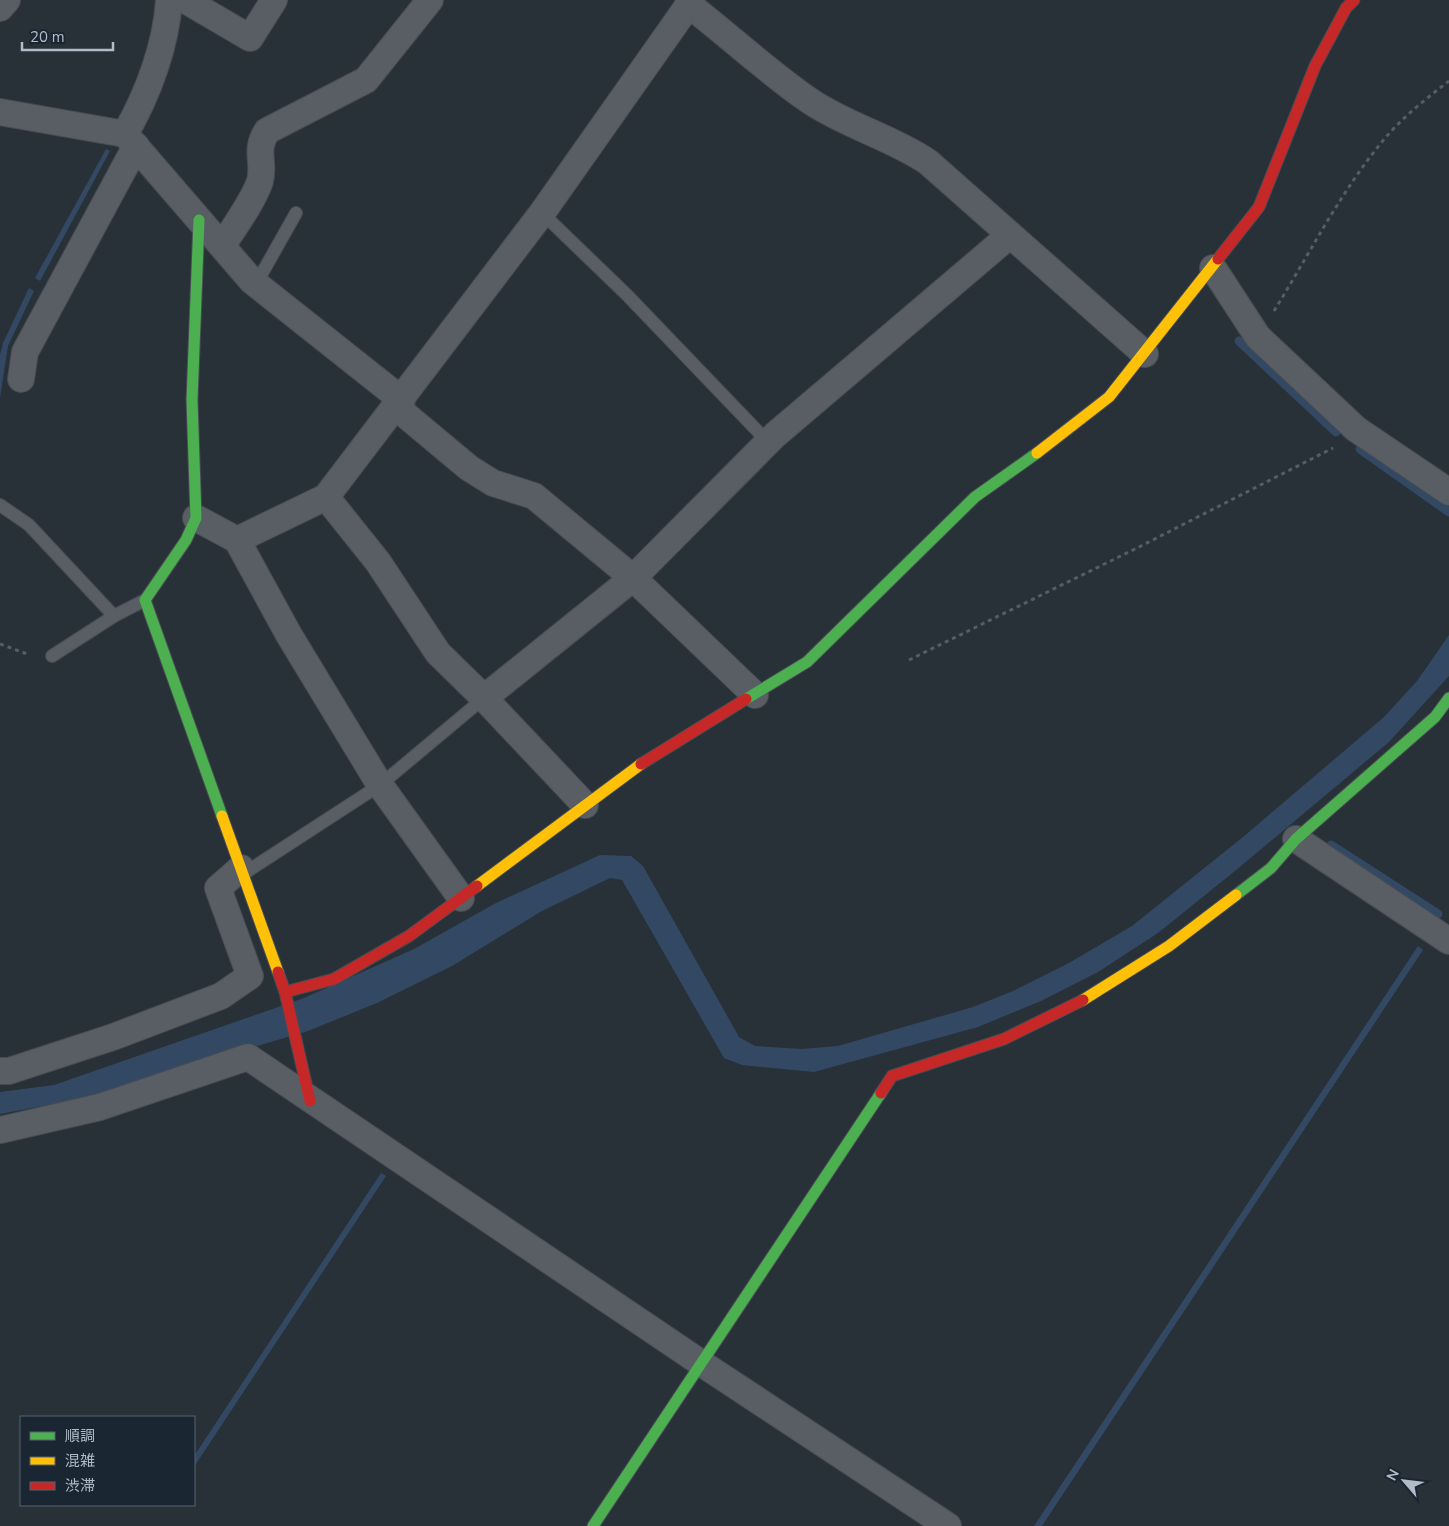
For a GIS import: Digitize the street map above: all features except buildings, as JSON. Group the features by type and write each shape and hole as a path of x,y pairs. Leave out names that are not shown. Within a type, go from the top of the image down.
{"street":[{"path":"0,8 8,0"},
{"path":"21,379 25,352 131,140 136,116 168,22 169,0"},
{"path":"185,0 250,38 274,0"},
{"path":"222,246 239,221 260,180 260,142 267,131 366,80 430,0"},
{"path":"285,992 334,979 409,936 648,759 807,662 975,497 1061,435 1109,397 1213,268 1259,207 1315,66 1346,8 1354,0"},
{"path":"237,540 326,497 399,404 542,213 690,2 810,101 840,118 907,147 928,162 1144,354"},
{"path":"0,112 131,140 256,284 399,404 469,468 493,483 534,496 633,578 755,695"},
{"path":"199,220 192,400 196,518 186,540 145,600 285,992 310,1101"},
{"path":"484,698 633,578 768,442 1010,235"},
{"path":"1213,268 1258,338 1362,433 1449,492"},
{"path":"326,497 378,562 438,653 484,698 585,805"},
{"path":"196,518 206,526 237,540 290,635 380,785 461,898"},
{"path":"593,1526 892,1076 1004,1039 1096,994 1169,946 1263,874 1296,839 1435,717 1449,698"},
{"path":"1296,839 1449,941"},
{"path":"0,1071 9,1071 221,996 250,976 218,888 242,871"},
{"path":"0,1130 100,1107 248,1057 310,1101 701,1363 948,1526"}],"lane":[{"path":"542,213 627,295 768,442"},
{"path":"256,284 296,214"},
{"path":"0,505 30,525 114,616"},
{"path":"52,656 114,616 145,600"},
{"path":"242,871 380,785 484,698"}],"path":[{"path":"1258,338 1362,169 1387,136 1427,98 1449,81"},
{"path":"909,660 1135,549 1362,433"},
{"path":"0,644 36,657 52,656"}],"water":[{"path":"106,149 110,151 40,281 35,278"},
{"path":"29,288 34,291 8,346 0,398 0,355 3,343"},
{"path":"1449,635 1449,676 1389,742 1235,871 1158,933 1098,972 1041,1001 978,1027 814,1072 742,1065 724,1058 622,880 610,878 542,911 452,966 377,1003 308,1031 80,1099 0,1114 0,1092 54,1085 304,998 414,949 494,904 600,855 631,856 643,866 739,1037 755,1046 801,1049 838,1046 973,1007 1013,991 1069,963 1132,926 1243,837 1384,717 1417,681"},
{"path":"1418,946 1423,950 1042,1526 1034,1526"},
{"path":"381,1173 386,1176 195,1465 195,1454"}],"waterway":[{"path":"1239,341 1336,432"},
{"path":"1360,449 1449,512"},
{"path":"1331,845 1438,914"}],"traffic: fast":[{"path":"199,220 192,400 196,518 186,540 145,600 222,816"},
{"path":"746,699 807,662 975,497 1037,453"},
{"path":"1236,895 1271,868 1296,839 1435,717 1449,698"},
{"path":"593,1526 881,1093"}],"traffic: slow":[{"path":"1037,453 1109,397 1218,259"},
{"path":"477,886 641,764"},
{"path":"222,816 278,972"},
{"path":"1083,1000 1169,946 1236,895"}],"traffic: jam":[{"path":"1218,259 1259,207 1315,66 1346,8 1354,0"},
{"path":"641,764 746,699"},
{"path":"285,992 334,979 409,936 477,886"},
{"path":"278,972 285,992 310,1101"},
{"path":"881,1093 892,1076 1004,1039 1083,1000"}]}
